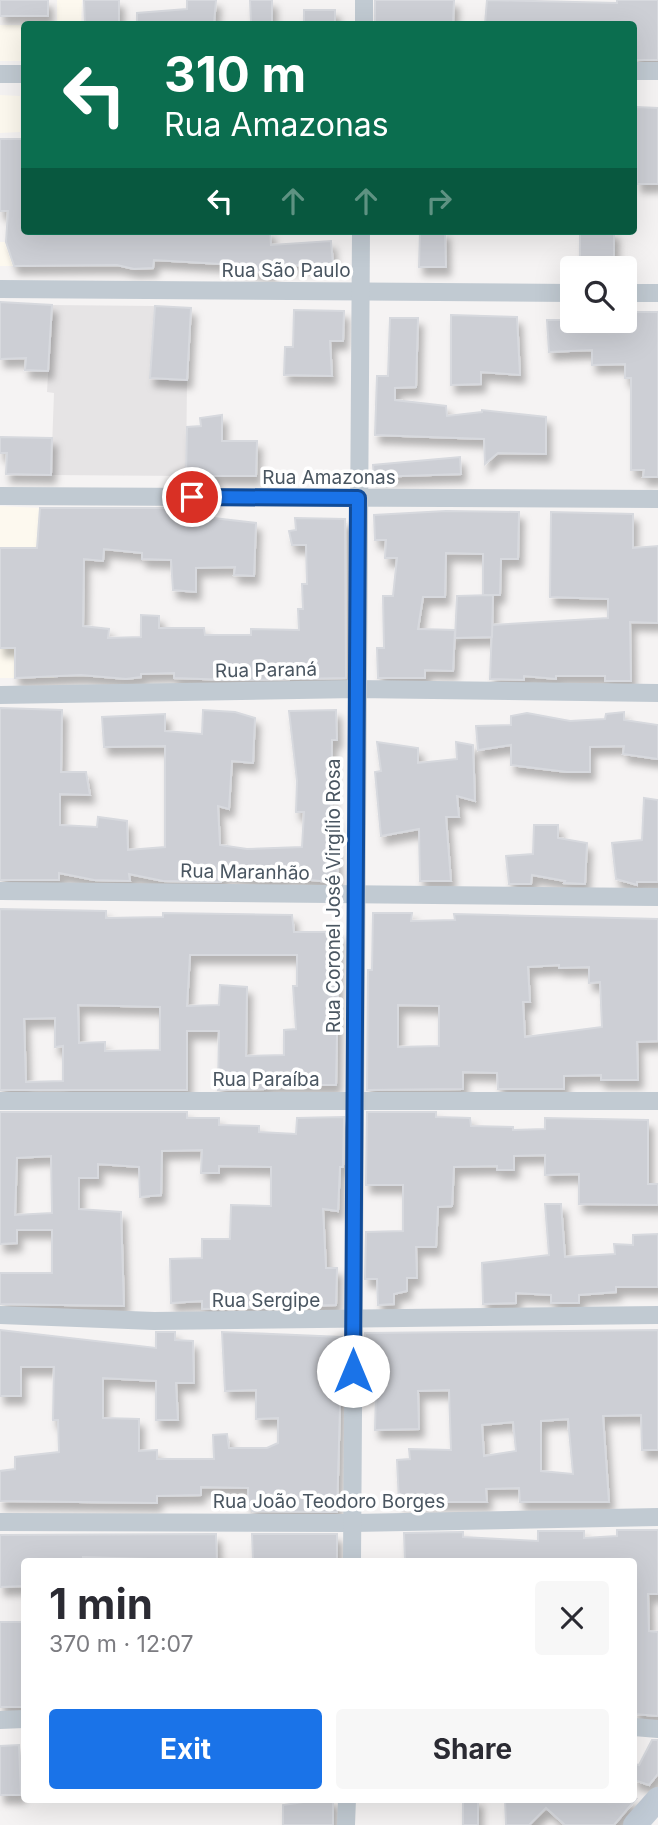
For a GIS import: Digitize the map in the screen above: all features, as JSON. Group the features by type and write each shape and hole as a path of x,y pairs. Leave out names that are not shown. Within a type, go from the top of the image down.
{"street":[{"path":"364,0 364,21"},
{"path":"637,71 658,71"},
{"path":"0,74 21,74"},
{"name":"Rua Coronel José Virgílio Rosa","path":"352,1558 354,894 361,235"},
{"name":"Rua São Paulo","path":"0,289 560,293"},
{"path":"637,293 658,293"},
{"name":"Rua Amazonas","path":"0,496 658,499"},
{"name":"Rua Paraná","path":"0,695 356,689 658,693"},
{"name":"Rua Maranhão","path":"0,891 658,897"},
{"name":"Rua Paraíba","path":"0,1101 658,1101"},
{"name":"Rua Sergipe","path":"0,1315 154,1321 353,1321 658,1315"},
{"name":"Rua João Teodoro Borges","path":"0,1522 353,1523 658,1517"},
{"path":"0,1720 21,1719"},
{"path":"637,1727 658,1729"},
{"path":"635,1825 658,1798"},
{"path":"346,1803 346,1825"}],"shaded area":[{"path":"57,0 82,0 81,21 57,21"},
{"path":"0,25 21,25 21,61 0,61"},
{"path":"0,95 20,96 20,132 0,133"},
{"path":"0,242 6,242 14,266 0,266"},
{"path":"52,305 155,306 150,377 187,380 186,476 51,475 54,393 47,392"},
{"path":"0,506 40,508 37,549 0,548"},
{"path":"53,647 54,678 0,678 0,648"}],"building":[{"path":"0,0 48,0 48,16 0,16"},
{"path":"84,0 119,0 119,21 85,21"},
{"path":"187,0 216,0 214,21 137,21 137,13 187,9"},
{"path":"250,0 272,0 272,21 251,21"},
{"path":"375,0 454,0 453,21 375,21"},
{"path":"487,0 617,3 617,0 658,0 658,60 637,60 637,21 485,21"},
{"path":"304,10 335,10 335,21 304,21"},
{"path":"637,107 658,108 658,184 637,184"},
{"path":"0,139 21,139 21,235 270,235 271,245 331,241 333,264 272,266 272,274 221,264 154,260 153,268 134,269 117,265 14,266 6,242 8,211 0,211"},
{"path":"420,235 445,235 446,267 419,267"},
{"path":"580,235 614,235 614,256 580,256"},
{"path":"0,302 52,305 48,371 25,370 26,358 0,359"},
{"path":"155,306 191,308 187,380 150,378"},
{"path":"294,310 344,311 343,341 330,341 332,376 284,375 285,347 293,347"},
{"path":"637,312 658,312 658,477 643,477 644,470 631,470 631,378 625,378 625,364 592,365 592,350 549,352 547,320 560,320 560,333 637,333"},
{"path":"451,315 517,317 520,375 481,372 481,384 451,385"},
{"path":"390,318 418,318 416,387 395,388 395,400 446,406 447,416 482,410 546,417 546,454 498,453 485,464 484,439 375,435 377,376 388,376"},
{"path":"222,415 222,441 257,441 256,476 186,476 187,427 201,426 200,418"},
{"path":"0,437 52,438 51,475 6,474 7,453 0,453"},
{"path":"460,457 461,474 374,477 373,465"},
{"path":"40,508 170,508 196,510 196,516 256,523 254,576 234,575 235,567 196,568 196,592 173,590 171,560 142,559 142,553 104,549 103,561 84,559 83,626 109,629 108,638 141,637 141,615 159,616 159,628 204,628 205,635 251,635 251,629 299,630 298,609 303,609 302,584 307,584 306,545 292,545 289,531 296,530 295,518 345,519 346,678 230,680 174,678 174,673 141,674 141,677 126,679 81,675 15,678 15,648 0,648 0,548 37,548"},
{"path":"446,511 519,512 518,559 501,559 500,595 483,595 483,554 446,553 445,597 423,597 418,629 455,630 453,671 425,670 425,678 378,678 377,648 384,648 383,596 393,596 397,558 385,558 386,540 375,540 374,515"},
{"path":"551,512 633,514 633,548 658,546 658,623 630,622 631,681 605,681 605,676 556,676 556,679 524,676 524,680 490,679 492,625 608,618 608,599 550,597"},
{"path":"493,595 492,637 455,638 457,596"},
{"path":"0,708 62,710 61,772 86,772 90,795 60,794 60,825 97,827 98,817 127,821 128,850 165,847 165,746 104,747 102,717 165,714 165,731 202,734 203,710 235,712 255,718 253,763 232,761 229,809 218,806 220,845 247,849 302,847 304,812 296,812 297,781 289,711 336,710 337,740 332,740 331,817 335,817 338,883 283,877 284,880 260,880 222,874 221,882 163,881 129,874 130,881 94,880 59,873 59,880 0,880"},
{"path":"624,712 624,720 658,725 658,759 623,754 624,746 590,747 590,772 567,772 511,765 511,745 478,750 476,726 511,725 511,716 527,713 570,721 605,719 606,714"},
{"path":"377,742 418,748 418,763 457,759 456,742 473,745 475,801 457,796 459,817 446,817 451,881 420,881 419,829 381,836 375,772 381,771"},
{"path":"644,798 658,800 658,882 637,882 637,885 616,879 612,843 642,840"},
{"path":"534,825 558,825 558,838 587,843 585,884 564,883 565,881 532,875 531,884 509,884 506,856 533,854"},
{"path":"0,909 106,911 106,918 163,917 163,913 292,915 294,932 339,932 336,1085 265,1085 265,1089 218,1090 219,1031 187,1031 187,1090 0,1090","holes":["190,955 297,955 297,986 293,986 296,1029 284,1030 284,1055 246,1056 247,987 220,985 219,1005 187,1006","78,1005 160,1007 160,1050 105,1051 105,1042 79,1043","55,1018 55,1047 63,1046 63,1081 26,1082 24,1019"]},
{"path":"373,913 412,913 411,921 455,920 454,914 658,919 658,1041 637,1042 638,1080 601,1080 601,1075 564,1076 564,1089 498,1089 497,1073 463,1072 463,1089 367,1090 368,970 372,970","holes":["559,965 559,968 589,967 589,983 600,982 602,1027 525,1037 523,1002 530,1002 528,967","398,1005 439,1006 439,1046 398,1047"]},
{"path":"0,1112 187,1112 187,1118 219,1118 219,1125 259,1126 259,1132 296,1134 297,1118 344,1117 343,1167 340,1167 338,1211 323,1209 326,1268 337,1268 336,1305 202,1309 202,1301 171,1303 170,1259 202,1258 202,1239 230,1239 231,1205 271,1206 271,1167 219,1166 219,1173 201,1173 202,1150 162,1151 161,1195 140,1197 139,1167 98,1164 98,1178 79,1178 79,1209 121,1212 124,1306 0,1304 0,1273 52,1273 52,1230 17,1230 17,1243 0,1244","holes":["51,1156 52,1213 15,1215 17,1158"]},
{"path":"367,1112 436,1112 436,1117 470,1118 471,1126 513,1127 513,1130 545,1129 545,1118 648,1120 648,1184 658,1184 658,1205 579,1204 579,1174 545,1175 545,1155 514,1156 514,1170 497,1170 497,1166 454,1167 452,1206 438,1207 436,1247 416,1247 417,1278 407,1278 407,1291 394,1294 394,1304 378,1305 377,1279 365,1279 366,1232 403,1231 403,1185 366,1185"},
{"path":"545,1204 561,1204 565,1257 615,1254 614,1244 633,1245 633,1235 658,1234 658,1287 616,1287 616,1292 579,1295 579,1303 551,1303 551,1295 516,1293 516,1303 483,1304 482,1263 549,1255"},
{"path":"0,1330 156,1348 156,1332 175,1332 175,1340 193,1341 194,1383 176,1383 178,1420 156,1420 156,1381 103,1378 103,1418 139,1419 139,1451 157,1450 157,1459 214,1459 213,1435 227,1434 229,1448 267,1448 278,1443 278,1418 256,1419 256,1390 225,1391 222,1332 342,1337 337,1512 252,1511 252,1505 248,1505 248,1488 201,1487 201,1495 157,1496 157,1503 0,1501 0,1471 15,1469 15,1457 59,1452 58,1420 53,1420 54,1367 21,1367 21,1396 0,1396"},
{"path":"658,1330 658,1450 642,1450 641,1415 603,1416 609,1502 520,1502 519,1488 486,1489 487,1502 399,1502 397,1460 410,1459 409,1449 451,1450 449,1390 418,1391 419,1429 375,1430 376,1391 365,1392 365,1333","holes":["568,1419 573,1474 541,1471 541,1421","513,1422 516,1451 484,1456 482,1425"]},
{"path":"617,1530 658,1530 658,1594 648,1594 649,1631 658,1632 658,1716 637,1714 637,1558 405,1558 404,1533 463,1532 463,1537 538,1541 538,1531 584,1531 584,1538 617,1536"},
{"path":"216,1534 217,1558 21,1558 21,1586 0,1587 0,1535"},
{"path":"252,1534 337,1534 337,1558 253,1558"},
{"path":"0,1622 21,1622 21,1707 0,1707"},
{"path":"652,1740 658,1740 658,1774 649,1785 637,1781 639,1765"},
{"path":"19,1745 21,1795 0,1795 0,1746"},
{"path":"333,1803 333,1825 283,1825 283,1805"},
{"path":"463,1803 478,1803 478,1825 463,1825"},
{"path":"505,1803 633,1803 614,1825 565,1825 546,1808 529,1825 506,1825"}],"route":[{"path":"192,497 358,498 353,1371"}]}
